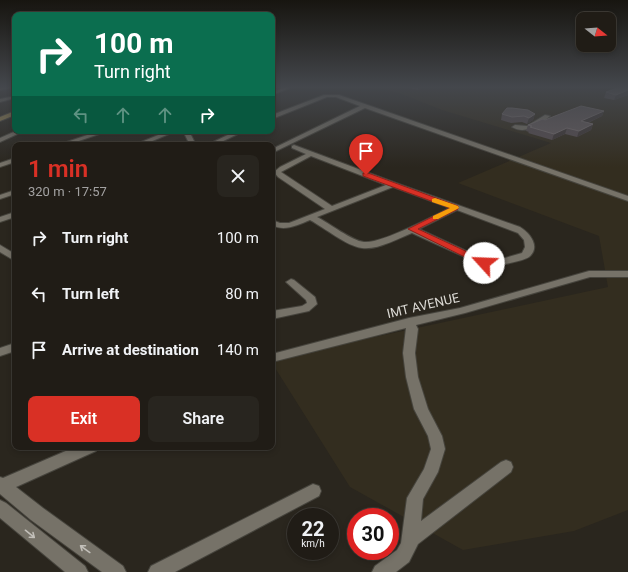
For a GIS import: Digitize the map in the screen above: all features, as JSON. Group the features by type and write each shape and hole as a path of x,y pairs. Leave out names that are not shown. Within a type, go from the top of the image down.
{"main road":[{"path":"0,119 12,114"}],"street":[{"path":"275,150 348,114"},
{"path":"386,114 628,199"},
{"path":"515,127 528,128 547,116"},
{"path":"2,138 13,134"},
{"path":"70,142 96,134"},
{"path":"148,142 162,138 169,134"},
{"path":"217,142 234,134"},
{"path":"294,147 522,232 528,236 530,242 528,253 525,255 499,263 484,263 412,229"},
{"path":"310,154 277,172 280,176 331,209"},
{"path":"0,165 12,161"},
{"path":"275,224 279,226 284,226 393,185"},
{"path":"0,197 12,193"},
{"path":"311,217 364,245 376,244 456,208"},
{"path":"0,220 12,215"},
{"path":"0,248 12,256"},
{"name":"IMT AVENUE","path":"275,357 409,322 469,309 589,274 628,274"},
{"path":"275,314 305,309 312,304 311,299 291,282"},
{"path":"382,572 403,556 408,548 411,539 415,498 430,472 438,449 434,436 421,409 412,377 409,353 412,330 409,322"},
{"path":"0,352 12,348"},
{"path":"84,450 1,486 117,572"},
{"path":"411,539 506,467"},
{"path":"157,572 313,491"},
{"path":"0,508 79,572"}],"shaded area":[{"path":"454,114 628,114 628,510 574,531 463,550 399,514 399,508 388,508 350,487 275,368 275,358 608,287 599,236 458,183 551,143"}],"building":[{"path":"502,114 535,114 529,118 524,116 512,117"},
{"path":"561,114 598,114 581,121 593,124 579,131 567,128 554,134 530,127 532,126 528,125 543,119 545,120"}],"slow traffic":[{"path":"435,200 456,208 435,217"}],"route":[{"path":"366,175 456,208 412,229 484,263"}]}
